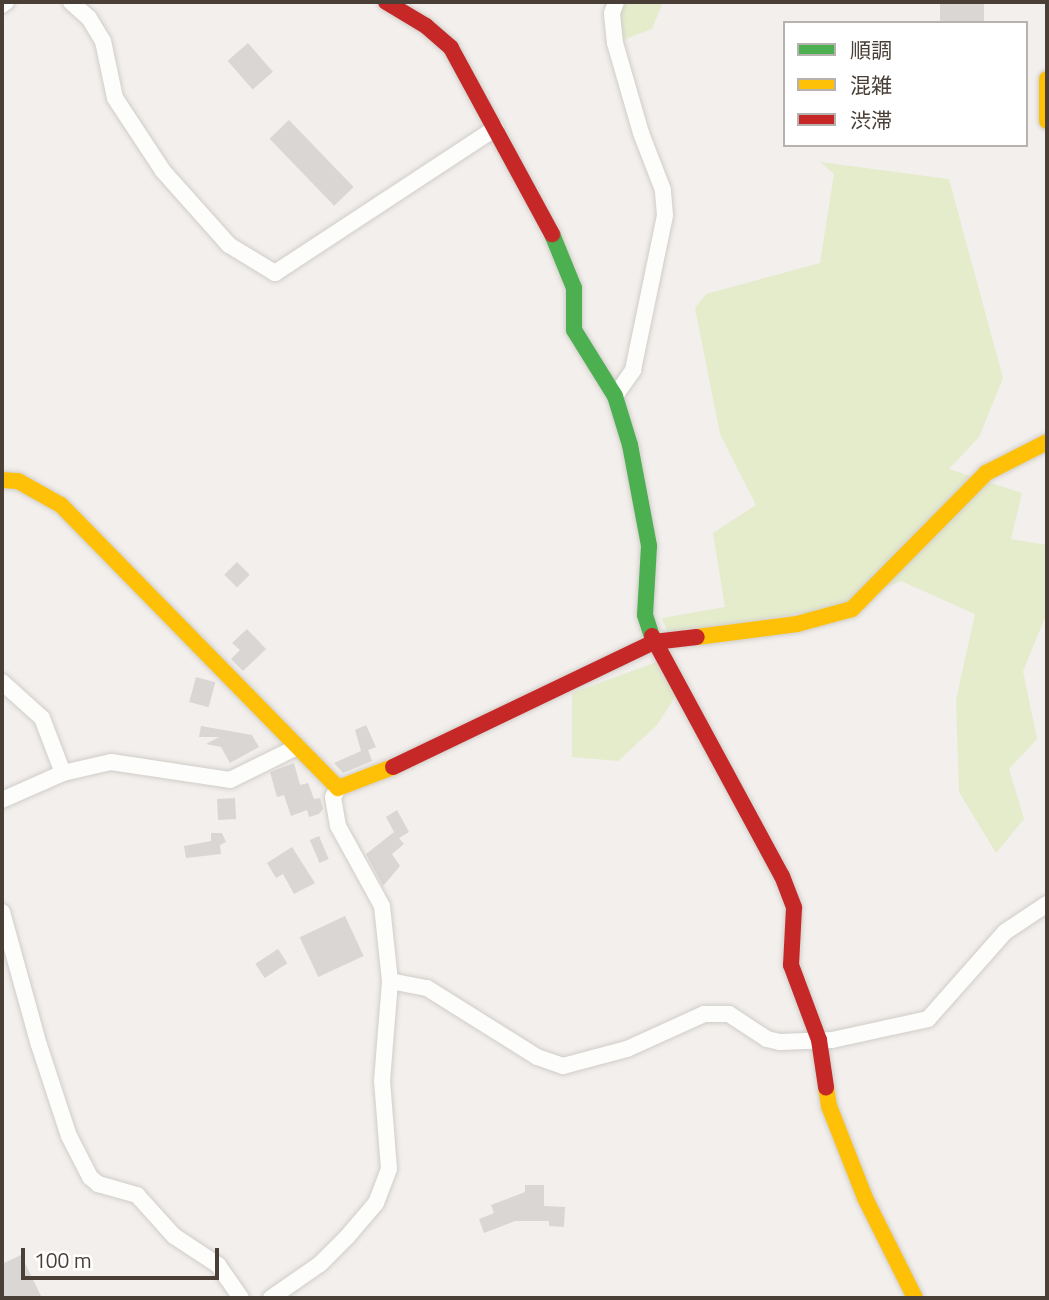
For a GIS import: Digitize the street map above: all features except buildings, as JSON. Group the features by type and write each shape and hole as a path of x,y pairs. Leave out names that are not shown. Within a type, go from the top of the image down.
{"street":[{"path":"2,5 6,2"},
{"path":"71,2 89,18 103,41 115,98 163,171 229,245 275,273 496,128"},
{"path":"386,2 426,26 451,48 564,255 574,288 574,330 615,396 647,524 645,615 653,642 782,876 794,908 791,965 819,1040 829,1106 865,1198 915,1298"},
{"path":"615,396 634,370 665,215 663,190 641,133 615,43 612,13 616,2"},
{"path":"1047,79 1044,97 1047,121"},
{"path":"271,1298 320,1264 376,1203 386,1183 389,1169 382,1081 390,981 382,906 338,826 333,797 338,788 360,783 653,642 797,624 852,609 986,473 1047,442"},
{"path":"2,480 18,481 61,505 338,788"},
{"path":"2,682 43,718 63,773"},
{"path":"2,800 63,773 111,762 132,763 230,780 297,747"},
{"path":"390,981 427,988 537,1057 563,1066 627,1049 704,1014 729,1014 766,1038 819,1040 928,1019 1004,932 1047,904"},
{"path":"2,912 39,1045 69,1136 90,1177 98,1184 137,1195 174,1236 218,1265 241,1298"}],"green space":[{"path":"623,2 663,2 652,29 615,43"},
{"path":"820,162 949,179 1003,378 979,437 949,469 1022,493 1011,539 1047,545 1047,613 1023,671 1037,739 1009,769 1024,819 996,853 959,792 956,700 975,614 901,581 830,609 668,634 662,618 725,607 713,533 756,505 720,434 695,308 706,294 820,263 834,174"},
{"path":"670,657 684,683 657,725 618,761 572,757 572,693"}],"traffic: fast":[{"path":"552,234 574,288 574,330 615,396 630,445 649,546 645,615 652,636"}],"traffic: slow":[{"path":"1047,79 1047,121"},
{"path":"697,637 797,624 852,609 986,473 1047,442"},
{"path":"2,480 18,481 61,505 338,788 393,767"},
{"path":"826,1087 829,1106 865,1198 915,1298"}],"traffic: jam":[{"path":"386,2 426,26 451,48 552,234"},
{"path":"652,636 782,876 794,908 791,965 819,1040 826,1087"},
{"path":"393,767 654,642 697,637"}]}
